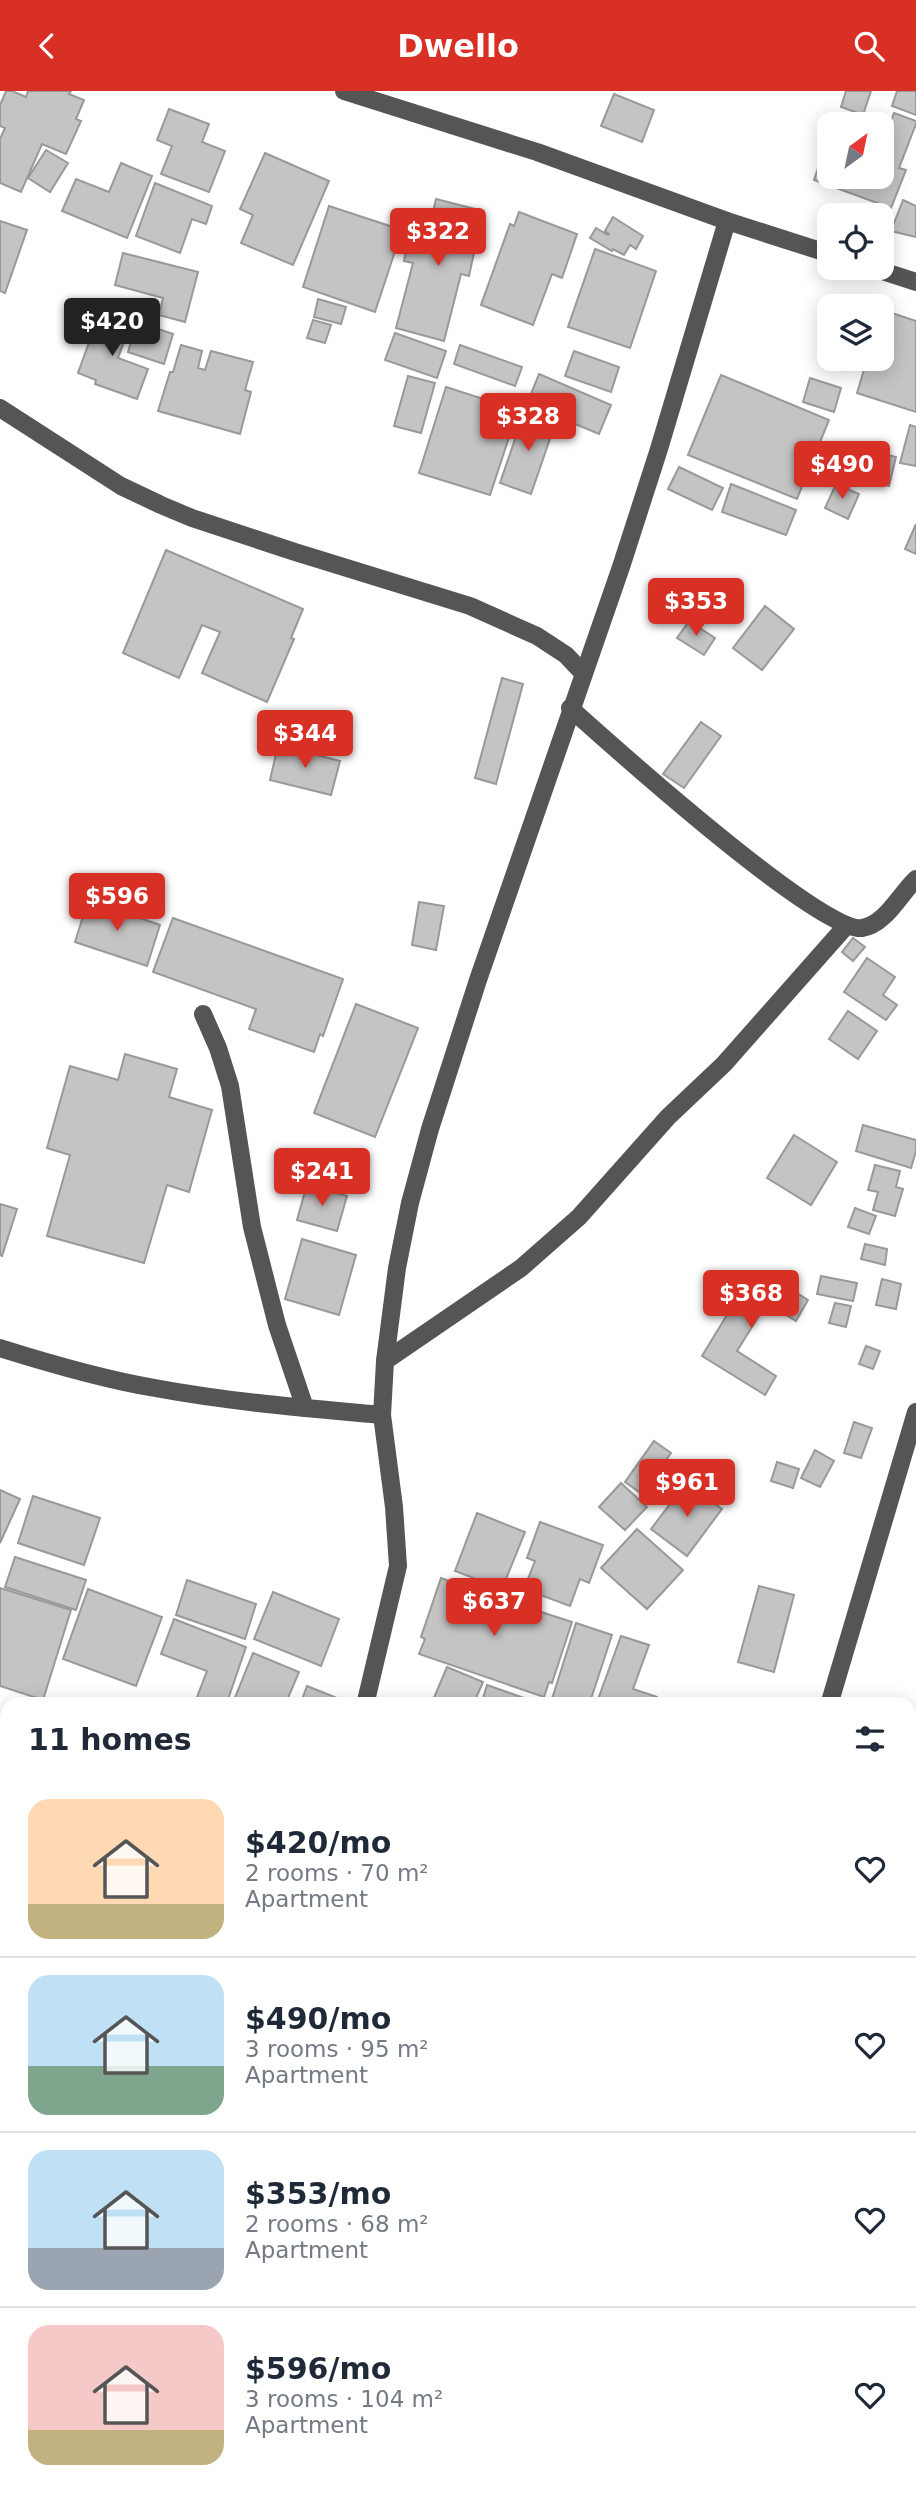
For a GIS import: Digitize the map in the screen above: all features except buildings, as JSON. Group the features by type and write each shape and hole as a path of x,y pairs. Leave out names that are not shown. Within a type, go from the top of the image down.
{"street":[{"path":"344,91 537,152 727,221 817,250"},
{"path":"367,1697 398,1566 394,1507 382,1415 384,1361 397,1268 410,1203 430,1129 570,708 621,568 727,221"},
{"path":"894,275 916,282"},
{"path":"0,408 121,486 161,505 295,552 470,606 537,636 566,655 583,673"},
{"path":"570,708 720,836 816,910 846,926 858,929 873,924 916,879"},
{"path":"384,1361 521,1268 579,1217 668,1117 724,1064 846,926"},
{"path":"203,1014 218,1048 230,1086 252,1227 276,1325 305,1408"},
{"path":"0,1348 73,1371 153,1388 249,1403 382,1415"},
{"path":"831,1697 916,1412"}]}
